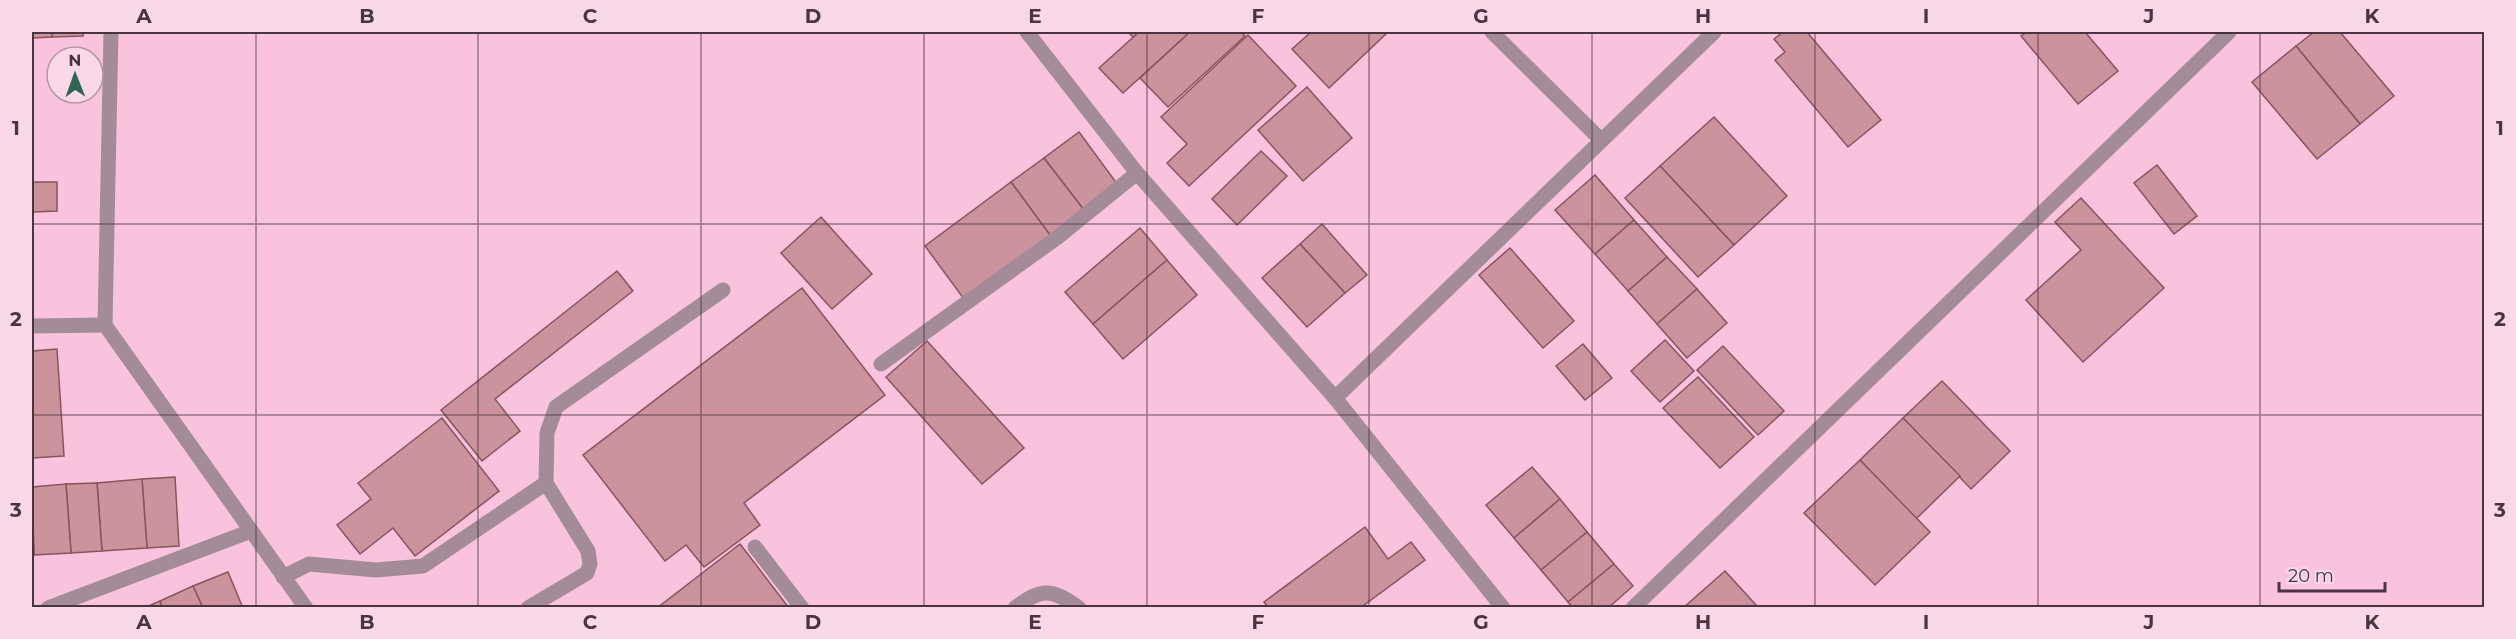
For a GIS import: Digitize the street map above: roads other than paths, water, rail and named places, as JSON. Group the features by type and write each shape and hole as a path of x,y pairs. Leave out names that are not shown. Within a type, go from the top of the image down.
{"street":[{"path":"111,32 105,325 306,608"},
{"path":"1027,32 1137,173 1335,398 1503,608"},
{"path":"1492,32 1600,139"},
{"path":"1335,398 1600,139 1714,32"},
{"path":"1633,608 2229,32"},
{"path":"881,364 1058,237 1137,173"},
{"path":"528,608 586,573 590,564 588,551 546,483 547,432 556,407 723,290"},
{"path":"32,326 105,325"},
{"path":"283,577 309,564 376,570 423,567 546,483"},
{"path":"48,608 251,531"},
{"path":"755,547 802,608"},
{"path":"1015,608 1033,594 1054,593 1079,608"}]}
